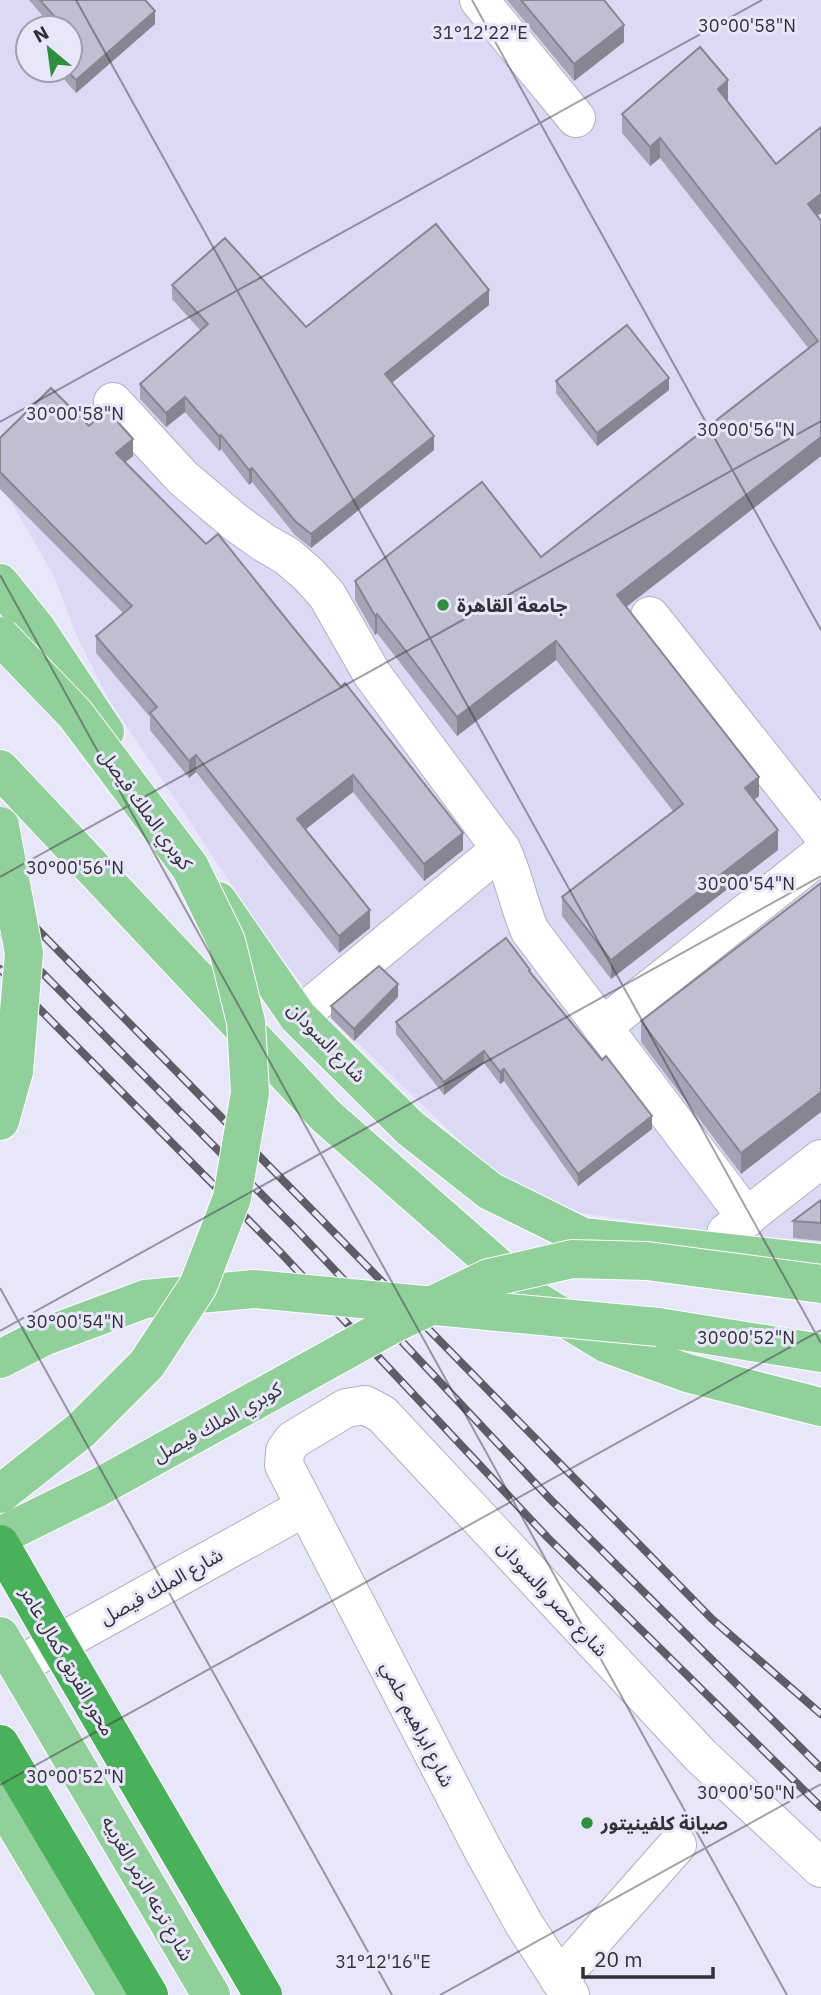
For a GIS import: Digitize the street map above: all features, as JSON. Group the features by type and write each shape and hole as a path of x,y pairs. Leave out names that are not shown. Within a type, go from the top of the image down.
{"highway":[{"name":"محور الفريق كمال عامر","path":"0,1544 263,1995"},
{"path":"0,1744 149,1995"}],"main road":[{"name":"شارع السودان","path":"0,583 36,628 257,960 298,1017 410,1128 490,1191 583,1237 821,1263"},
{"name":"كوبري الملك فيصل","path":"0,636 75,714 190,867 226,941 246,1022 250,1093 232,1198 198,1286 147,1364 81,1430 0,1494"},
{"path":"0,769 326,1116 538,1302 607,1344 687,1373 821,1407"},
{"path":"0,826 24,953 14,1071 0,1121"},
{"name":"كوبري الملك فيصل","path":"0,1536 99,1487 397,1322 489,1278 572,1259 647,1261 821,1284"},
{"path":"0,1359 43,1337 145,1299 254,1289 658,1327 821,1353"},
{"name":"شارع ترعه الزمر الغربيه","path":"9,1651 211,1995"},
{"path":"0,1799 117,1995"}],"street":[{"path":"479,0 576,118"},
{"path":"113,401 183,478 235,522 287,556 327,595 372,674 501,849 509,864 530,931 747,1218"},
{"path":"650,616 821,832"},
{"path":"298,1017 501,849"},
{"path":"602,1027 821,854"},
{"path":"704,1251 821,1159"},
{"name":"شارع مصر والسودان","path":"284,1465 285,1451 293,1440 346,1408 365,1405 382,1414 701,1756 821,1868"},
{"name":"شارع ابراهيم حلمي","path":"284,1465 483,1850 524,1924 564,1987"},
{"name":"شارع الملك فيصل","path":"9,1651 305,1507"},
{"path":"564,1987 677,1845"}],"shaded area":[{"name":"جامعة القاهرة","path":"0,0 821,0 821,1242 726,1233 566,1211 500,1179 315,1002 261,929 108,698 76,634 54,576 9,498 0,489"}],"building":[{"path":"40,0 145,0 155,11 84,73 84,14 52,14"},
{"path":"521,0 604,0 624,25 574,64"},
{"path":"700,47 728,80 718,89 776,164 821,127 821,194 808,204 821,221 821,437 617,595 759,777 745,788 778,830 611,960 562,897 683,804 556,641 457,717 377,614 375,616 355,581 482,482 541,557 818,341 660,138 650,147 622,114"},
{"path":"436,224 489,290 385,374 434,436 311,534 295,521 252,468 249,470 185,397 166,413 140,384 208,324 172,285 225,238 306,327"},
{"path":"627,325 669,378 597,433 556,381"},
{"path":"51,388 89,426 107,410 133,439 116,453 206,544 218,534 341,687 345,683 463,833 424,864 353,775 297,819 370,910 339,936 196,755 189,761 150,713 157,707 96,636 132,606 0,472 0,438"},
{"path":"821,883 821,1092 741,1153 641,1021"},
{"path":"506,938 529,971 602,1060 606,1056 652,1116 578,1174 504,1069 500,1072 484,1051 444,1082 396,1022"},
{"path":"379,966 398,984 354,1029 331,1006"},
{"path":"821,1200 821,1223 793,1221"}],"railway":[{"path":"0,891 712,1619 821,1714"},
{"path":"0,930 296,1229 551,1500 821,1768"},
{"path":"0,969 281,1253 548,1538 821,1807"}],"place":[{"name":"جامعة القاهرة","path":"443,605"},
{"name":"صيانة كلفينيتور","path":"587,1823"}]}
